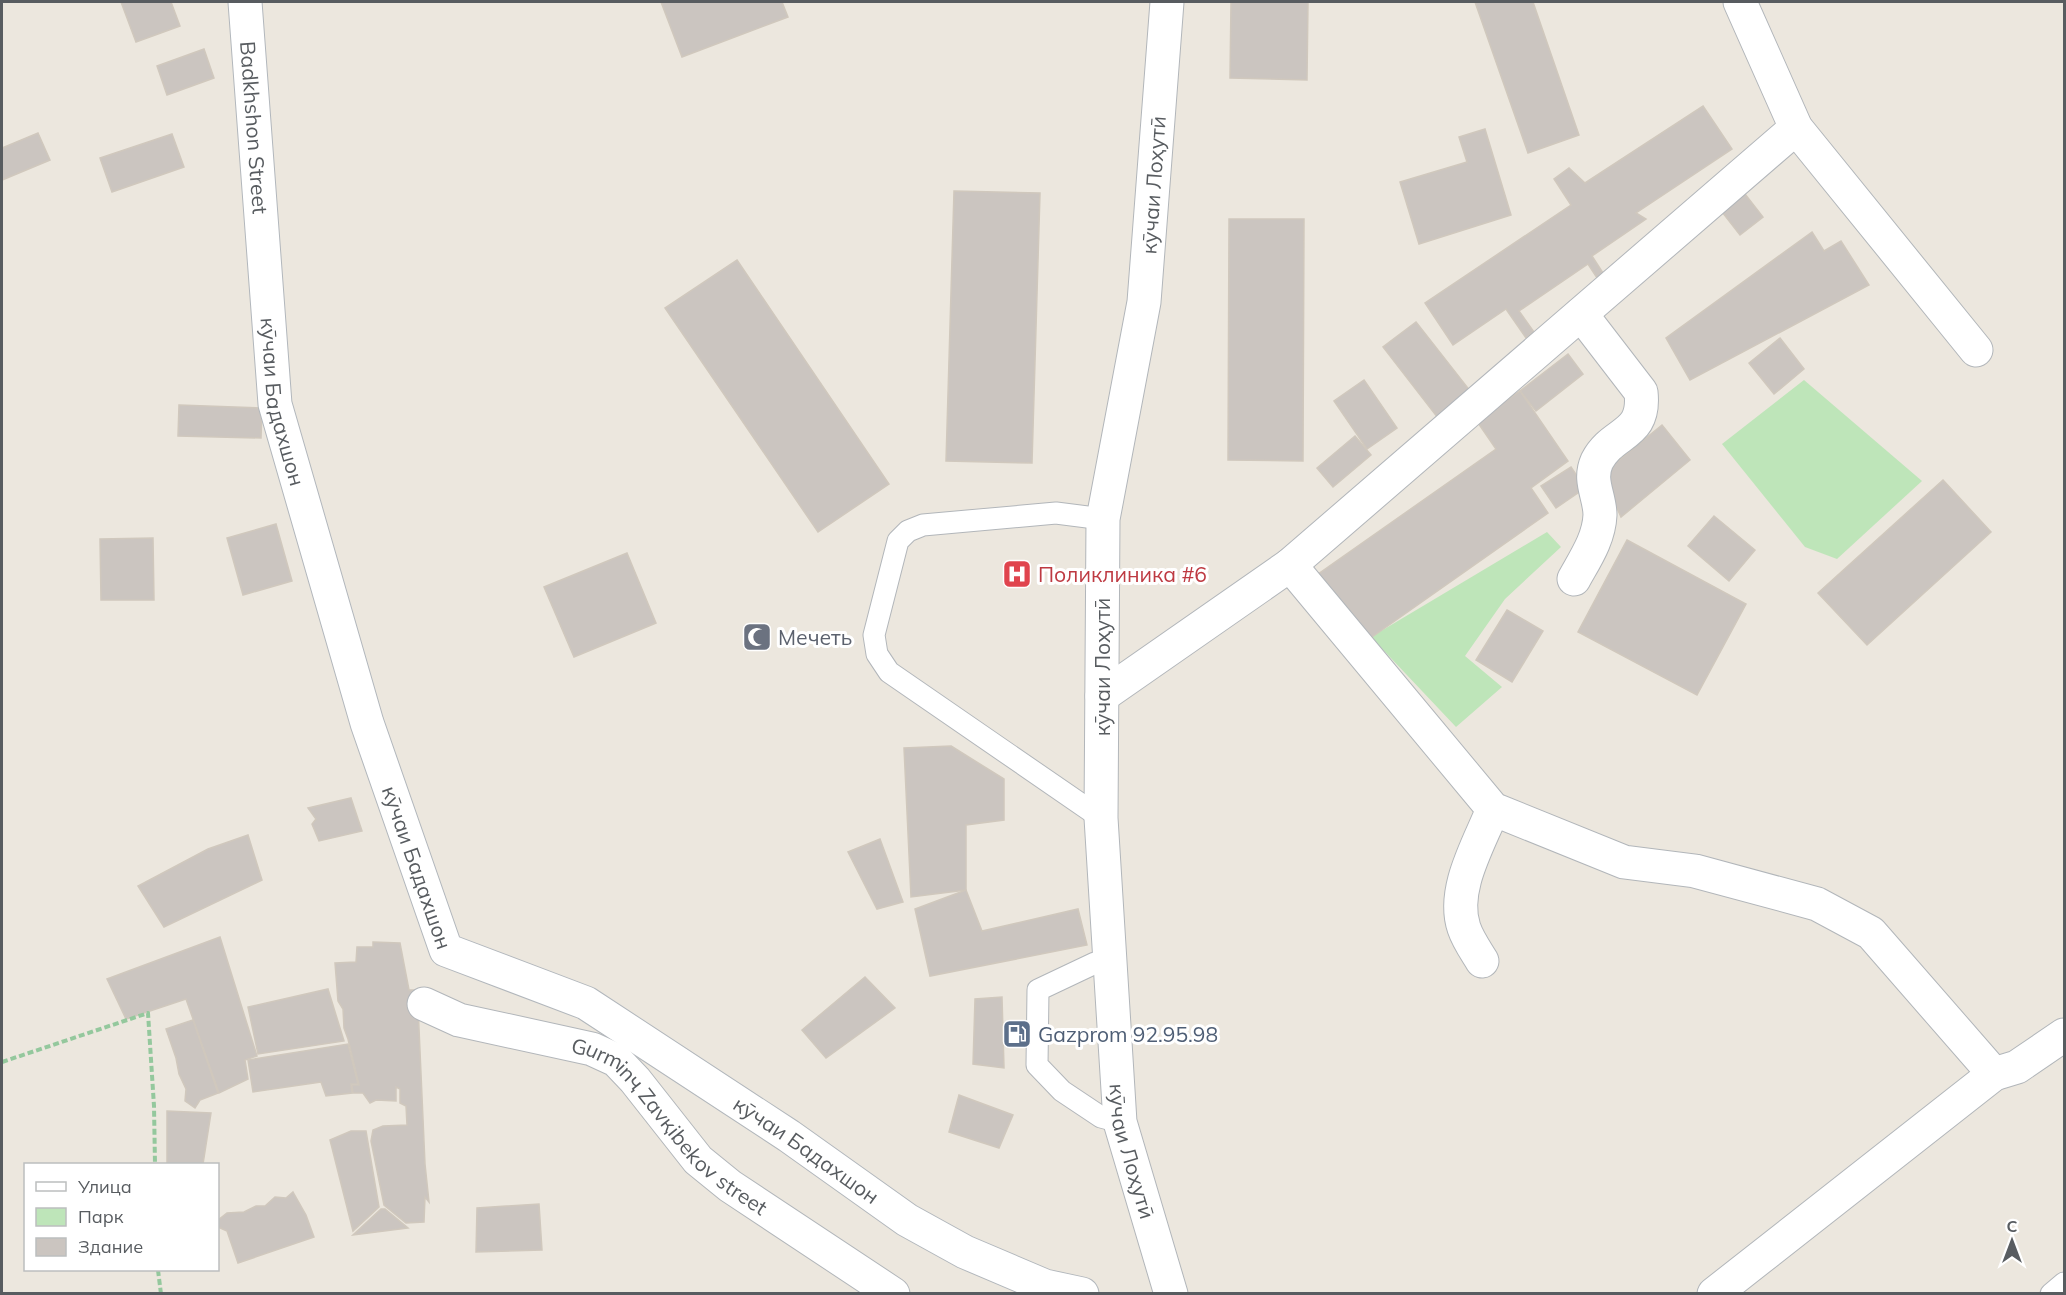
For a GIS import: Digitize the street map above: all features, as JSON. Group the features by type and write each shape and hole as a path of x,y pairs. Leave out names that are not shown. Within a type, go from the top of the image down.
{"street":[{"name":"кӯчаи Бадахшон","path":"245,2 274,404 367,723 446,950 586,1003 789,1136 907,1220 964,1252 1045,1286 1082,1293"},
{"name":"кӯчаи Лоҳутӣ","path":"1167,2 1144,302 1103,519 1101,818 1120,1122 1171,1293"},
{"path":"1740,2 1796,128 1976,350"},
{"path":"1102,696 1290,565 1796,128"},
{"path":"1574,579 1594,541 1599,524 1600,512 1593,487 1593,474 1597,461 1606,449 1638,422 1643,408 1641,392 1581,314"},
{"path":"1290,565 1493,809 1624,862 1695,871 1817,904 1871,933 1994,1074"},
{"path":"1482,961 1464,928 1460,905 1462,887 1493,809"},
{"name":"Gurminҷ Zavқibekov street","path":"424,1004 459,1020 592,1049 616,1060 635,1080 698,1160 730,1186 893,1293"},
{"path":"1714,1293 1994,1074 2017,1066 2064,1035"}],"lane":[{"path":"1101,818 889,672 877,654 874,635 898,541 908,531 923,525 1056,513 1103,519"},
{"path":"1109,959 1095,963 1038,990 1037,1065 1062,1091 1101,1117 1120,1122"},
{"path":"2051,1293 2064,1283"}],"path":[{"path":"2,1062 148,1013 155,1163"},
{"path":"158,1271 161,1293"}],"green space":[{"path":"1804,380 1922,481 1837,559 1805,547 1722,444"},
{"path":"1547,532 1561,547 1505,599 1465,656 1502,687 1456,727 1371,637"}],"building":[{"path":"121,2 171,2 180,26 136,42"},
{"path":"661,2 782,2 788,17 682,57"},
{"path":"1231,2 1308,2 1307,80 1230,78"},
{"path":"1475,2 1533,2 1579,135 1528,153"},
{"path":"204,49 214,78 167,95 157,66"},
{"path":"1703,106 1732,149 1636,213 1646,219 1592,256 1605,276 1599,281 1588,264 1519,311 1534,332 1526,338 1506,309 1453,345 1425,303 1571,205 1554,179 1569,168 1585,183"},
{"path":"1485,129 1511,215 1419,244 1400,182 1467,162 1459,137"},
{"path":"38,133 50,160 2,180 2,148"},
{"path":"172,134 184,167 112,192 100,158"},
{"path":"1738,185 1763,217 1740,235 1715,203"},
{"path":"954,191 1040,193 1032,463 946,461"},
{"path":"1229,219 1304,219 1303,461 1228,460"},
{"path":"1812,232 1824,251 1841,241 1869,285 1690,380 1666,338"},
{"path":"737,260 889,484 818,532 665,308"},
{"path":"1416,322 1471,392 1438,418 1383,347"},
{"path":"1780,338 1804,369 1774,394 1749,363"},
{"path":"1568,354 1583,374 1536,411 1520,391"},
{"path":"1364,380 1397,428 1367,449 1334,401"},
{"path":"1520,391 1568,461 1531,488 1548,513 1362,644 1314,577 1496,449 1476,420"},
{"path":"179,405 262,408 261,438 178,436"},
{"path":"1662,425 1690,460 1621,517 1602,474"},
{"path":"1355,436 1371,455 1333,487 1317,468"},
{"path":"1571,467 1585,488 1556,508 1541,486"},
{"path":"1943,480 1991,532 1867,645 1818,593"},
{"path":"1714,516 1755,550 1729,581 1688,546"},
{"path":"276,524 292,581 243,595 227,538"},
{"path":"153,538 154,600 101,600 100,539"},
{"path":"1627,540 1746,604 1697,695 1578,632"},
{"path":"627,553 656,623 574,657 544,587"},
{"path":"1507,610 1543,631 1512,682 1476,660"},
{"path":"951,746 1004,779 1004,820 966,825 966,890 911,897 904,748"},
{"path":"351,798 362,831 319,841 312,824 316,819 308,808"},
{"path":"248,835 262,880 164,927 138,886 208,849"},
{"path":"880,839 903,902 877,909 848,852"},
{"path":"966,890 982,931 1078,909 1087,945 930,976 915,909"},
{"path":"220,937 257,1056 245,1060 248,1079 219,1093 186,999 126,1019 107,979"},
{"path":"373,942 400,943 409,990 415,990 418,1006 425,1164 429,1202 425,1197 424,1222 406,1223 384,1205 371,1141 373,1130 383,1126 407,1125 406,1106 400,1103 400,1089 396,1087 396,1101 376,1100 370,1103 363,1093 353,1093 352,1085 359,1085 344,1028 343,1009 338,1001 335,963 356,962 357,947 373,947"},
{"path":"865,977 895,1008 826,1058 802,1030"},
{"path":"328,989 344,1041 258,1054 248,1007"},
{"path":"1002,997 1004,1068 973,1064 975,999"},
{"path":"193,1020 218,1093 200,1100 195,1108 185,1101 186,1089 179,1074 166,1029"},
{"path":"348,1044 358,1084 351,1084 352,1093 326,1096 321,1082 253,1092 248,1060"},
{"path":"959,1095 1013,1115 999,1148 949,1132"},
{"path":"167,1111 211,1113 203,1163 167,1163"},
{"path":"351,1131 366,1131 379,1207 353,1231 330,1140"},
{"path":"293,1192 306,1215 314,1237 238,1263 227,1231 219,1227 219,1219 227,1213 244,1212 256,1206 265,1206 275,1197 286,1198"},
{"path":"539,1204 542,1250 476,1252 477,1208"},
{"path":"381,1209 385,1209 408,1228 353,1235"}],"place":[{"name":"Поликлиника #6","path":"1017,574"},
{"name":"Мечеть","path":"757,637"},
{"name":"Gazprom 92.95.98","path":"1017,1034"}]}
